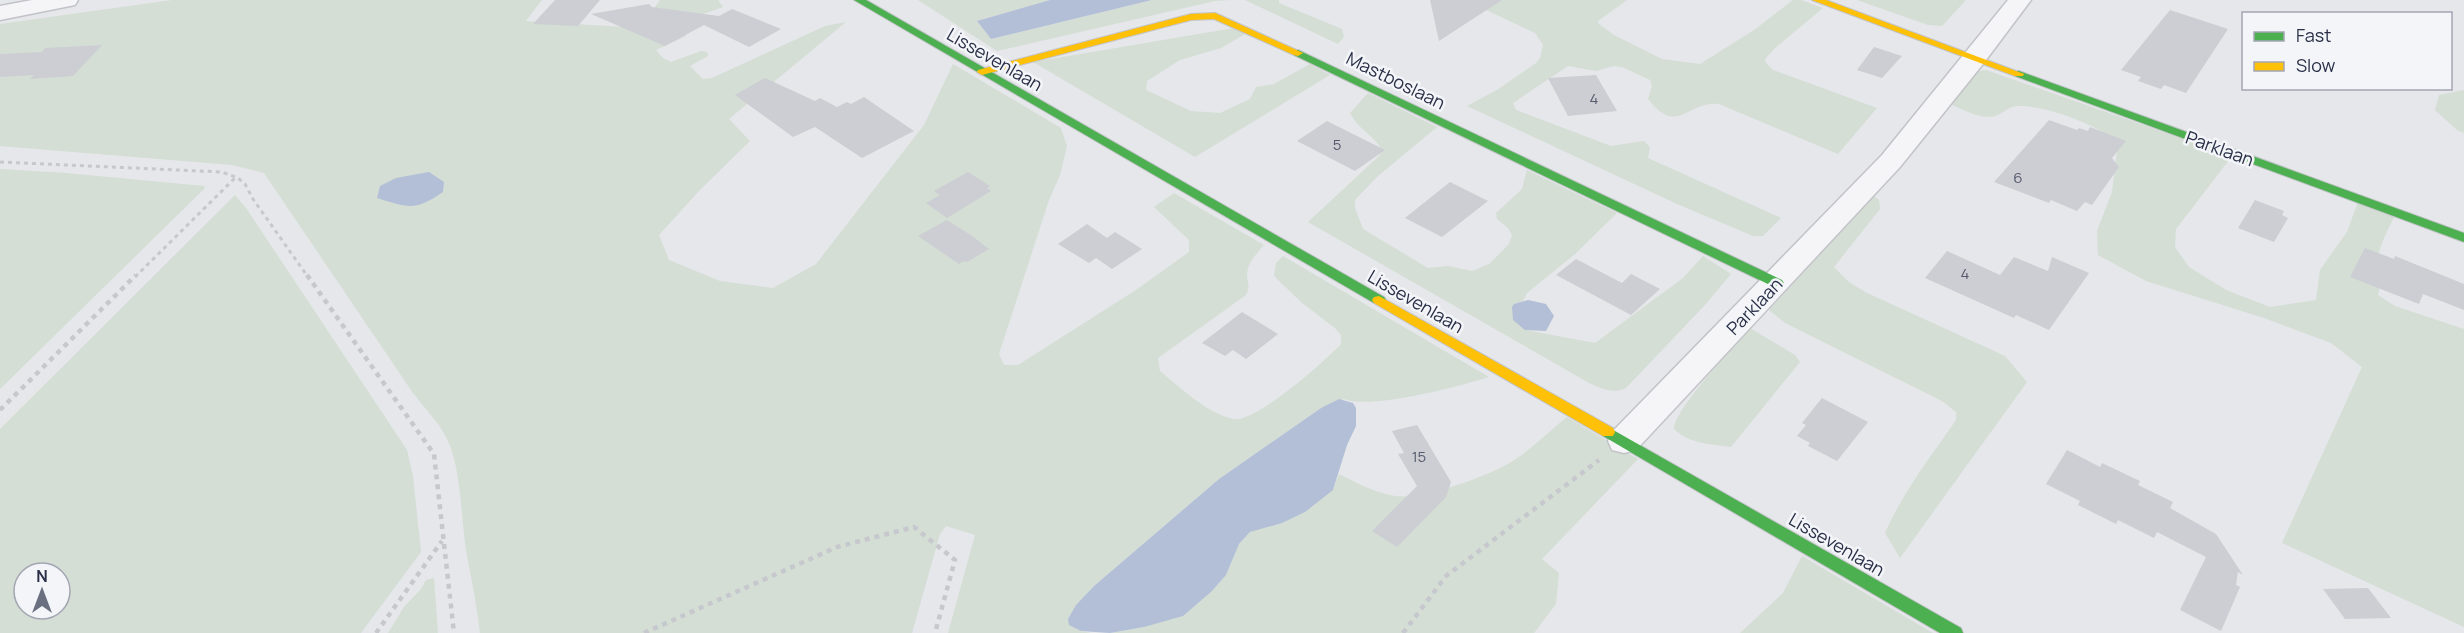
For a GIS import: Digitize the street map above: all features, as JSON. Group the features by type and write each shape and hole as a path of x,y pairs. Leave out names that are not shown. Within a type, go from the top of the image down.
{"street":[{"path":"0,14 58,0 67,0"},
{"name":"Lissevenlaan","path":"859,0 1955,633"},
{"name":"Parklaan","path":"1817,0 2464,238"},
{"name":"Parklaan","path":"1624,441 1891,161 2020,0"},
{"name":"Mastboslaan","path":"982,72 1191,18 1215,16 1252,31 1777,283"}],"path":[{"path":"0,162 222,172 237,176 247,185 253,199 434,454 454,633"},
{"path":"0,410 237,176"},
{"path":"1403,633 1446,576 1624,441"},
{"path":"644,633 837,547 914,527 955,560 935,633"},
{"path":"375,633 442,540"}],"shaded area":[{"path":"172,0 542,0 526,21 640,28 660,0 718,0 723,7 681,22 680,27 686,36 656,50 663,58 671,62 701,51 707,52 708,56 690,66 703,79 712,78 825,26 846,22 729,119 750,141 699,191 659,235 669,260 720,281 773,288 816,264 924,125 953,64 1061,128 1067,146 1060,175 1049,200 999,354 1004,365 1018,365 1136,290 1189,252 1189,240 1154,207 1174,193 1264,245 1252,259 1249,267 1246,295 1158,358 1160,371 1194,399 1213,411 1233,419 1243,418 1257,412 1290,389 1341,344 1341,335 1336,329 1301,302 1274,276 1276,263 1283,256 1489,377 1416,396 1357,402 1344,399 1321,408 1219,479 1094,586 1076,605 1081,631 1091,633 948,633 975,535 946,526 940,534 912,633 480,633 465,543 457,472 447,439 439,425 413,393 264,173 232,165 0,146 0,24"},
{"path":"918,0 1050,0 977,21 991,39 1152,0 1231,0 1215,1 997,51"},
{"path":"1245,0 1279,0 1279,3 1342,29 1344,37 1338,44"},
{"path":"1465,0 1627,0 1598,21 1599,24 1614,35 1662,59 1700,64 1754,30 1793,0 1801,0 1823,8 1775,48 1765,59 1766,63 1773,70 1877,108 1838,154 1719,104 1708,104 1682,115 1667,115 1658,110 1648,99 1652,86 1650,80 1622,67 1614,66 1596,71 1568,66 1513,103 1516,110 1611,146 1644,141 1650,147 1648,158 1781,218 1763,236 1753,236 1677,204 1467,106 1497,90 1536,63 1540,58 1543,45 1535,33"},
{"path":"1857,0 1966,0 1942,26 1928,25"},
{"path":"1234,28 1245,34 1221,48 1180,60 1147,81 1146,90 1191,111 1220,113 1250,99 1256,87 1274,84 1310,64 1330,75 1195,157 1033,62"},
{"path":"1986,70 2232,156 2176,229 2175,247 2189,267 2226,290 2270,307 2316,300 2320,270 2347,232 2358,202 2395,215 2379,253 2378,295 2395,306 2464,329 2464,627 2282,543 2362,367 2331,343 2264,318 2146,281 2098,255 2097,231 2112,192 2118,144 2099,130 2044,109 2016,106 1995,116 1984,117 1950,104 1975,72"},
{"path":"2464,90 2464,133 2457,130 2435,110 2439,95"},
{"path":"1368,93 1437,127 1378,176 1355,200 1355,208 1363,229 1428,268 1448,266 1472,271 1489,264 1509,244 1512,235 1508,228 1497,219 1496,213 1522,189 1527,170 1617,213 1575,254 1527,293 1523,301 1514,304 1525,330 1595,343 1683,278 1703,256 1731,274 1704,306 1626,388 1613,391 1591,384 1308,222 1380,155 1381,148 1350,113"},
{"path":"0,169 66,173 204,186 205,188 0,389"},
{"path":"235,195 246,208 407,450 413,476 421,552 361,633 0,633 0,429"},
{"path":"1874,196 1879,200 1880,209 1834,267 1849,282 1865,292 2005,356 2027,382 1900,558 1885,533 1909,489 1956,420 1956,412 1942,401 1785,323 1769,310"},
{"path":"1750,328 1795,355 1800,362 1731,447 1701,442 1680,434 1674,429 1684,407"},
{"path":"1567,417 1638,459 1542,559 1559,573 1556,604 1534,633 1110,633 1144,627 1212,591 1226,575 1239,544 1250,532 1333,490 1339,474 1388,495 1407,496 1438,491 1472,480 1513,461"},
{"path":"1802,556 1933,633 1740,633 1783,593"},
{"path":"434,578 438,633 388,633 404,607 421,589 426,580"}],"water":[{"path":"1050,0 1152,0 991,39 977,21"},
{"path":"429,172 444,182 443,192 425,202 405,206 377,198 380,186 396,178"},
{"path":"1528,300 1546,304 1554,316 1546,331 1525,330 1513,320 1512,307 1514,304"},
{"path":"1339,399 1353,403 1356,408 1356,426 1347,445 1333,490 1305,512 1282,523 1250,532 1239,544 1226,575 1212,591 1183,616 1144,627 1110,633 1081,631 1069,625 1068,619 1076,605 1094,586 1219,479 1321,408"}],"building":[{"path":"555,0 600,0 578,26 533,24"},
{"path":"1430,0 1502,0 1439,41"},
{"path":"649,4 652,7 719,16 732,9 781,29 749,47 704,25 665,46 591,14"},
{"path":"2170,10 2228,29 2186,93 2164,85 2161,89 2138,81 2141,77 2121,70"},
{"path":"102,45 73,76 30,79 34,75 0,77 0,54 42,52 45,48"},
{"path":"1874,47 1902,56 1882,78 1857,70"},
{"path":"1596,75 1617,111 1568,116 1548,78"},
{"path":"765,78 815,101 820,98 837,107 847,102 851,104 864,97 914,131 862,158 815,127 793,137 735,95"},
{"path":"2049,120 2077,130 2079,128 2088,131 2090,127 2126,141 2112,158 2119,167 2092,205 2085,202 2077,211 2051,200 2049,203 1994,182"},
{"path":"1327,121 1385,150 1355,171 1297,141"},
{"path":"968,172 990,186 987,188 991,191 947,218 926,203 940,195 934,191"},
{"path":"1450,182 1488,201 1442,237 1405,218"},
{"path":"2255,200 2284,211 2282,215 2288,218 2274,242 2238,228"},
{"path":"947,220 989,249 959,264 918,236"},
{"path":"1087,224 1107,238 1115,232 1142,249 1112,269 1096,258 1089,263 1058,244"},
{"path":"2365,248 2394,259 2395,256 2464,284 2464,310 2423,294 2419,304 2350,277"},
{"path":"1947,251 2000,275 2014,257 2048,271 2052,257 2089,273 2049,330 2016,315 2014,318 1925,278"},
{"path":"1576,259 1622,283 1631,274 1660,289 1631,315 1556,275"},
{"path":"1242,312 1278,334 1246,359 1233,350 1225,356 1202,343"},
{"path":"1822,398 1868,422 1837,461 1808,446 1810,443 1797,436 1806,425 1802,423"},
{"path":"1417,425 1451,482 1446,497 1397,547 1372,531 1417,486 1398,454 1404,453 1392,431"},
{"path":"2067,450 2100,467 2102,463 2140,481 2138,485 2173,502 2170,508 2216,534 2243,575 2238,572 2236,585 2240,587 2221,631 2180,610 2206,557 2157,532 2154,538 2118,520 2116,524 2078,505 2080,501 2046,484"},
{"path":"2368,588 2391,618 2345,619 2323,589"}],"traffic: fast":[{"path":"859,0 1379,300"},
{"path":"1298,53 1777,283"},
{"path":"2019,74 2464,238"},
{"path":"1608,432 1955,633"}],"traffic: slow":[{"path":"1817,0 2019,74"},
{"path":"982,72 1191,17 1215,16 1298,53"},
{"path":"1379,300 1608,432"}]}
